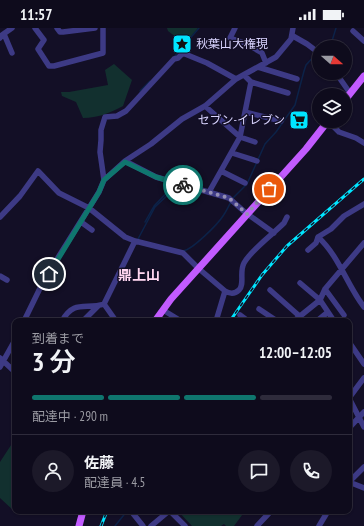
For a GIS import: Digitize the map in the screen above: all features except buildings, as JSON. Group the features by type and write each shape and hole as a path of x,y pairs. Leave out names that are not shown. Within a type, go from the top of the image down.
{"main road":[{"path":"352,91 363,79"},
{"path":"157,318 198,268 248,215 322,128"},
{"path":"79,526 82,514"}],"street":[{"path":"12,28 2,35 12,53"},
{"path":"35,28 44,40 38,49 50,66 54,66 103,53 103,28"},
{"path":"57,28 60,32 63,32 96,28"},
{"path":"235,28 230,38 247,44 262,53 266,63"},
{"path":"25,318 44,280 99,192 104,180 125,162 151,144 182,119 205,106 236,79 276,58 293,36 293,28"},
{"path":"353,31 364,41"},
{"path":"293,36 312,48"},
{"path":"104,180 100,152 101,130 105,116 117,116 126,111 174,59 178,58 182,54 185,54 207,63 236,79"},
{"path":"258,67 297,79"},
{"path":"244,75 250,82 288,93"},
{"path":"209,192 240,137 250,82"},
{"path":"205,106 240,137 256,142"},
{"path":"245,112 281,121"},
{"path":"335,128 339,132 356,138 364,144"},
{"path":"232,153 257,161"},
{"path":"125,162 156,177 229,198 248,215 274,233"},
{"path":"0,217 20,196 38,171 59,193 89,208 125,237 183,253 198,268 230,294 238,291 242,283 241,273 245,262 284,223 287,217"},
{"path":"221,171 245,183"},
{"path":"308,250 316,243 318,237 332,229 344,216 364,204"},
{"path":"81,222 92,230"},
{"path":"318,237 335,257 364,307"},
{"path":"64,318 70,310 78,306 98,306 104,304 135,241"},
{"path":"298,318 320,300 325,289 364,242"},
{"path":"0,276 7,280"},
{"path":"300,282 320,300 332,318"},
{"path":"325,289 344,315"},
{"path":"270,290 300,316"},
{"path":"217,318 225,291"},
{"path":"104,304 114,318"},
{"path":"86,318 98,306"},
{"path":"259,309 272,318"},
{"path":"163,310 175,318"},
{"path":"321,318 328,312"},
{"path":"240,315 244,318"},
{"path":"12,345 1,362 12,370"},
{"path":"352,346 364,364"},
{"path":"352,394 364,378"},
{"path":"352,404 364,427"},
{"path":"352,425 364,412"},
{"path":"352,479 364,467"},
{"path":"352,483 364,488"},
{"path":"133,514 143,526"},
{"path":"151,526 166,514"},
{"path":"173,514 185,526"},
{"path":"257,526 268,514"},
{"path":"319,526 326,514"}],"green space":[{"path":"167,28 198,28 185,44 168,31"},
{"path":"114,64 132,80 123,106 104,115 83,118 76,102 62,96 61,92 108,85 105,70"},
{"path":"12,444 12,509 0,498 0,462"},
{"path":"181,514 243,514 234,526 226,526 224,524 221,526 192,526"}],"waterway":[{"path":"174,57 199,28"},
{"path":"332,40 336,28"},
{"path":"233,198 247,184 265,144 276,132 295,105 306,65 312,58"},
{"path":"140,91 150,81"},
{"path":"145,222 154,206 174,185"},
{"path":"139,239 155,207 173,190"},
{"path":"183,251 187,250 198,242 211,230 223,216 231,202"},
{"path":"115,526 125,514"}],"railway":[{"path":"232,318 262,275 287,246 364,179"},
{"path":"101,526 106,514"}],"way so far":[{"path":"183,185 229,198 247,214 269,189"}],"place":[{"name":"秋葉山大権現","path":"182,44"},
{"name":"セブン-イレブン","path":"299,120"}],"district":[{"name":"鼎上山","path":"139,275"}],"route":[{"path":"49,274 99,192 104,180 125,162 156,177 183,185"}]}
